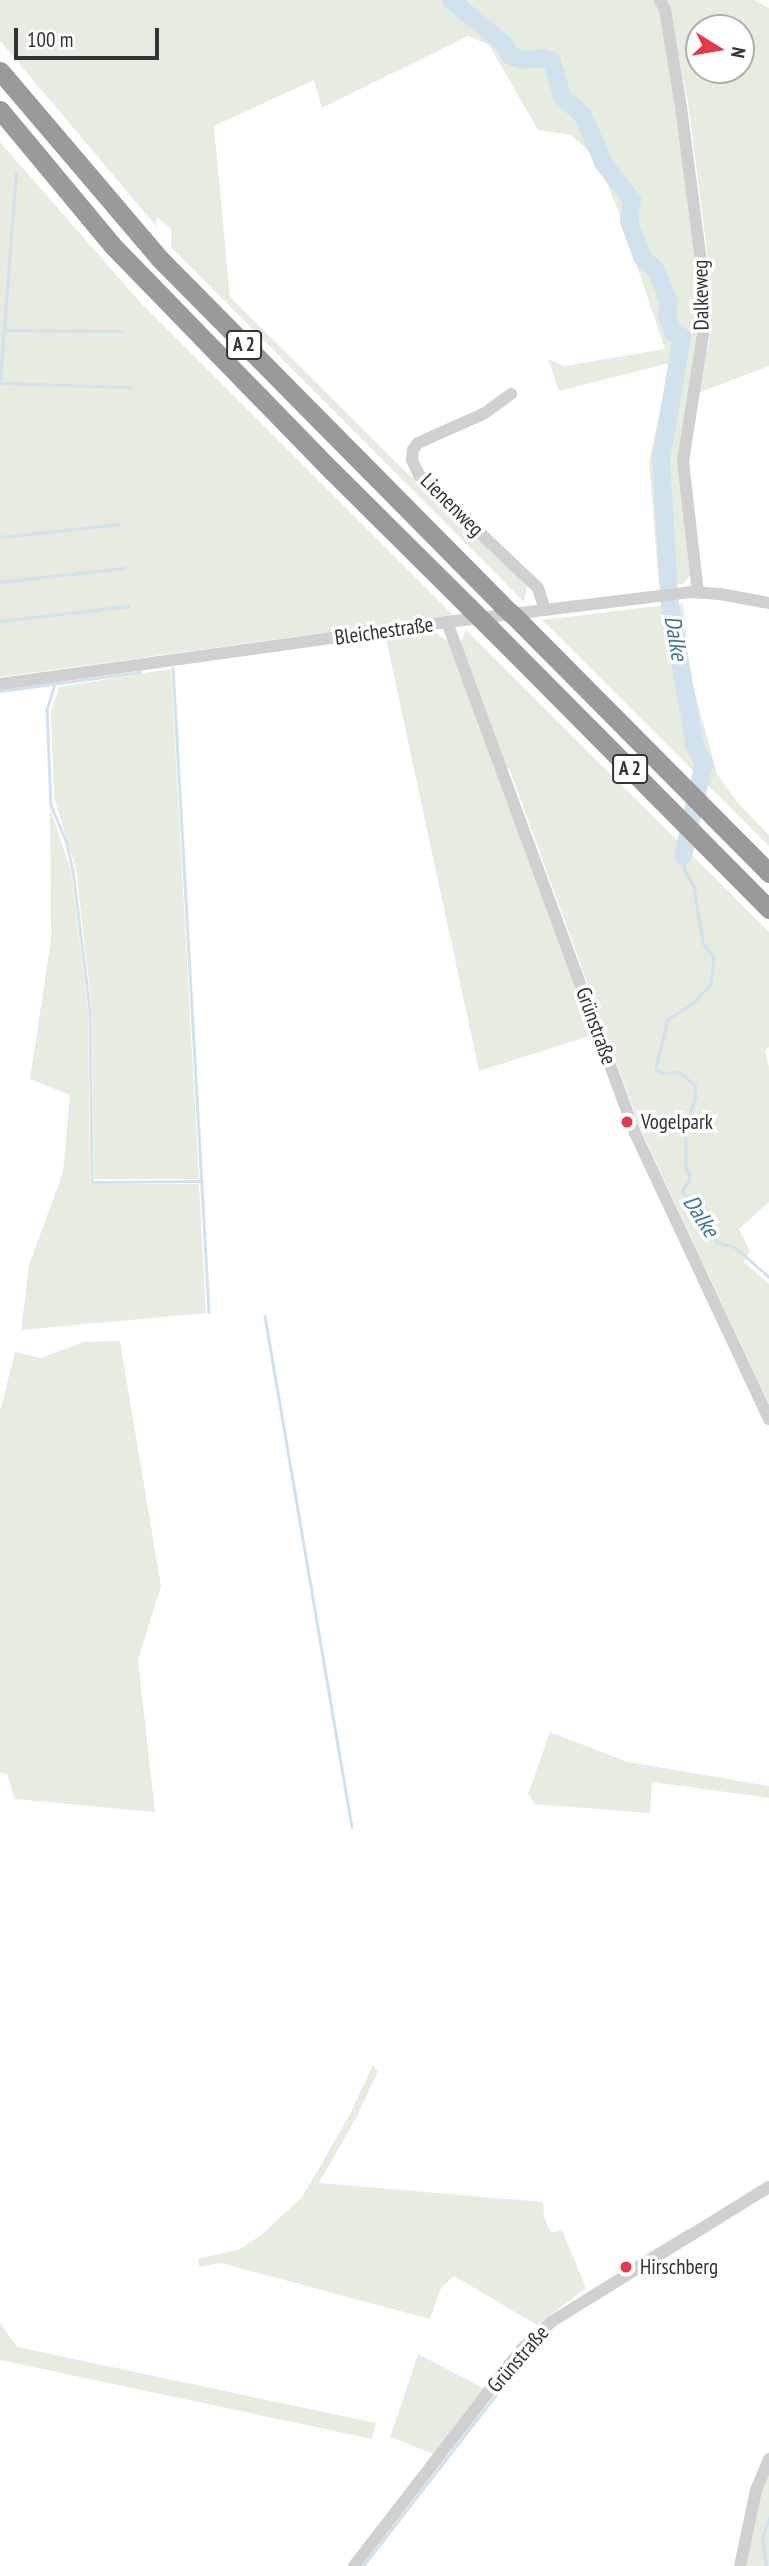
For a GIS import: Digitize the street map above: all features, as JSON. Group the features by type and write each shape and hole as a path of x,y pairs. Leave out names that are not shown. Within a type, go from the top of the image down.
{"highway":[{"name":"A 2","path":"0,71 160,259 769,873"},
{"name":"A 2","path":"0,110 113,246 316,455 769,909"}],"street":[{"name":"Dalkeweg","path":"660,0 665,10 681,107 704,283 703,334 682,461 694,592"},
{"name":"Lienenweg","path":"511,394 483,414 418,443 412,460 419,475 538,588 545,610"},
{"name":"Bleichestraße","path":"0,684 663,595 694,592 769,603"},
{"name":"Grünstraße","path":"447,622 635,1133 769,1419"},
{"name":"Grünstraße","path":"354,2566 520,2351 551,2322 769,2187"},
{"path":"740,2566 756,2490 769,2459"}],"shaded area":[{"path":"0,0 654,0 659,9 676,108 701,283 699,326 678,460 690,576 683,584 659,585 649,462 670,363 559,391 548,359 564,366 665,349 619,213 597,159 571,135 538,130 489,45 468,36 322,108 314,80 214,126 230,297 402,468 527,585 524,602 171,247 171,229 157,217 156,226 0,41"},
{"path":"667,0 755,0 769,8 769,366 698,393 710,335 711,283 688,103"},
{"path":"0,142 140,302 453,615 0,677"},
{"path":"683,603 690,674 717,774 737,802 769,835 769,846 542,620"},
{"path":"433,630 449,643 593,1035 479,1071 386,639"},
{"path":"466,630 769,932 769,1047 765,1051 769,1067 769,1202 739,1229 750,1251 744,1262 769,1284 769,1404 641,1130 509,768 506,768 460,644"},
{"path":"171,669 199,1179 94,1179 92,1011 76,869 54,797 51,711 59,687"},
{"path":"50,809 71,870 88,1011 90,1184 199,1184 206,1313 21,1330 29,1265 63,1172 70,1095 30,1079 51,940"},
{"path":"120,1341 161,1586 138,1660 155,1812 15,1799 7,1774 0,1773 0,1411 15,1352 41,1358 83,1342"},
{"path":"550,1732 628,1762 769,1786 769,1798 652,1782 650,1813 534,1804 528,1794"},
{"path":"373,2065 378,2071 356,2118 319,2183 543,2202 544,2217 551,2233 562,2230 586,2288 537,2325 454,2276 441,2288 430,2319 221,2263 199,2267 198,2259 240,2249 260,2236 302,2197 349,2116"},
{"path":"0,2323 17,2347 376,2423 372,2439 0,2360"},
{"path":"418,2354 485,2389 434,2454 390,2437"},
{"path":"769,2467 769,2566 745,2566 753,2516"}],"waterway":[{"name":"Dalke","path":"451,0 504,44 511,56 523,60 544,58 552,61 562,97 583,115 604,164 632,200 629,221 642,257 656,270 669,303 667,315 673,332 682,337 661,460 670,606 695,746 704,763 683,856"},
{"path":"0,380 16,174"},
{"path":"6,330 121,331"},
{"path":"0,383 130,387"},
{"path":"0,537 119,524"},
{"path":"0,582 124,568"},
{"path":"0,621 128,606"},
{"path":"173,668 209,1312"},
{"path":"0,691 140,672"},
{"path":"55,684 47,710 51,805 66,840 73,870 90,1011 92,1182 202,1181"},
{"name":"Dalke","path":"683,856 685,871 694,886 703,943 714,957 711,984 694,1003 668,1020 656,1069 662,1073 679,1072 695,1085 696,1096 686,1128 686,1165 690,1179 682,1192 702,1211 702,1221 717,1242 735,1247 769,1277"},
{"path":"265,1316 352,1827"},
{"path":"630,2265 688,2230"},
{"path":"363,2566 501,2388"},
{"name":"Dalke","path":"766,2566 762,2538 769,2518"}],"place":[{"name":"Vogelpark","path":"627,1122"},
{"name":"Hirschberg","path":"626,2267"}]}
